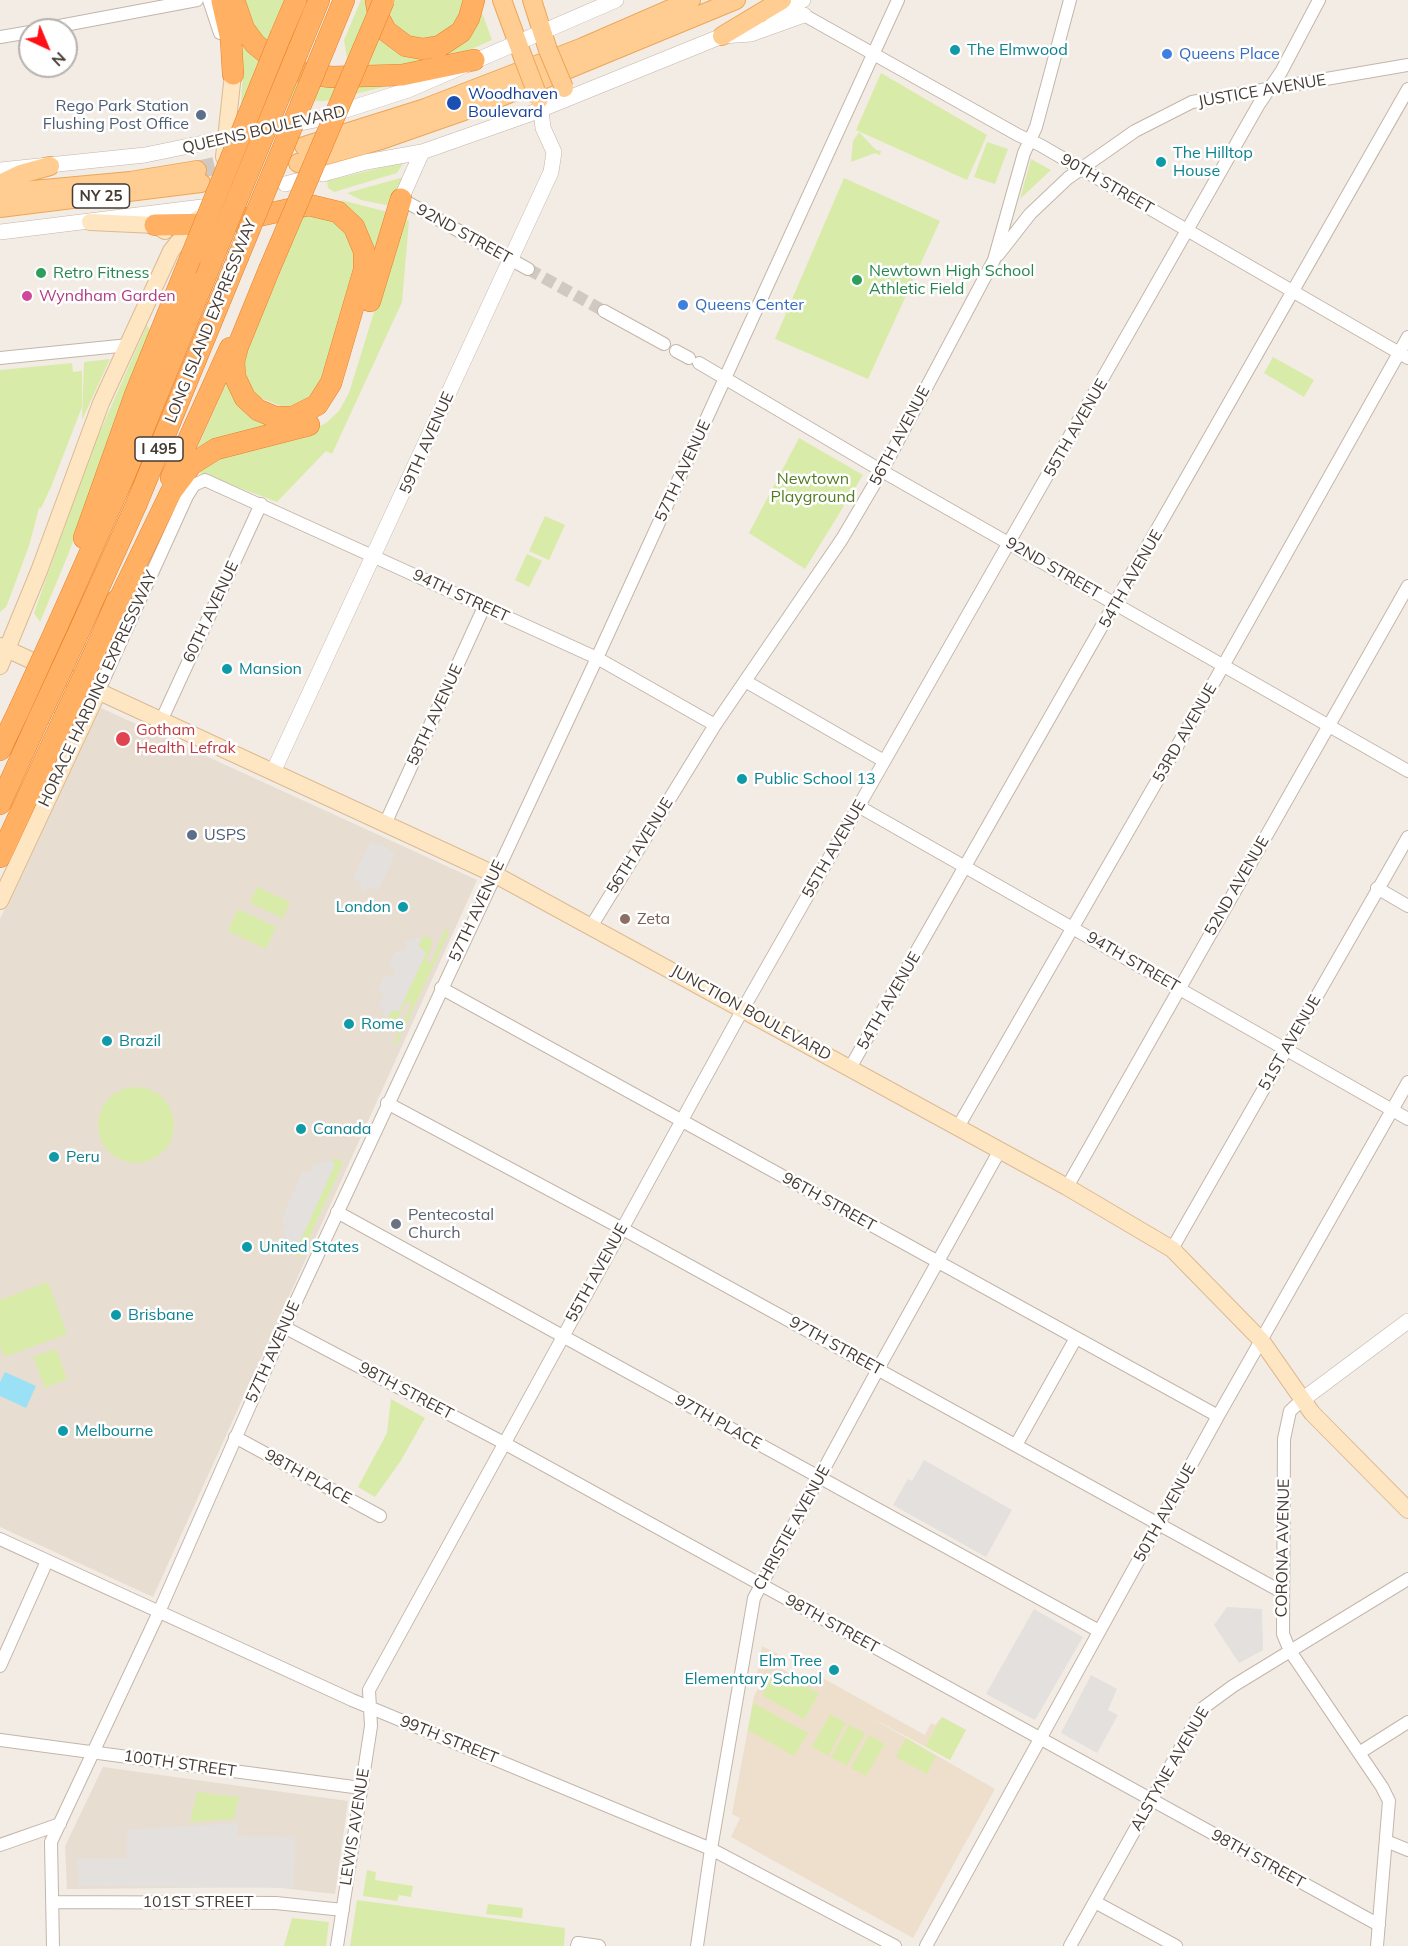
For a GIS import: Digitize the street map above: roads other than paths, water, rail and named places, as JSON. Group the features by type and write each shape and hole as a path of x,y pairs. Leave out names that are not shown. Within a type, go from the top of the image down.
{"highway":[{"path":"222,0 231,40 233,74"},
{"path":"234,0 244,28 255,44 277,62 304,73 331,77 402,75 474,60"},
{"path":"75,588 78,553 103,482 186,269 296,0"},
{"name":"LONG ISLAND EXPRESSWAY","path":"0,750 125,474 320,0"},
{"name":"LONG ISLAND EXPRESSWAY","path":"0,804 136,505 344,0"},
{"path":"376,0 379,18 386,31 406,46 423,50 440,46 455,38 465,25 474,0"},
{"path":"155,225 197,216 221,224 290,208 317,205 344,215 359,235 364,251 364,270 331,383 317,405 293,417 275,417 258,410 245,398 235,377 236,353 265,280 309,164 384,0"},
{"path":"112,612 171,492 192,464 208,453 226,446 310,424 334,405 345,381 401,199"},
{"path":"0,857 245,316 265,280"}],"main road":[{"path":"502,0 540,104"},
{"path":"532,0 567,93"},
{"name":"QUEENS BOULEVARD","path":"309,164 425,108 583,47 691,0"},
{"name":"QUEENS BOULEVARD","path":"309,164 484,105 736,0"},
{"path":"722,36 782,0"},
{"path":"0,666 4,648 39,571 87,436 171,251 211,195 228,140 233,74"},
{"path":"0,184 21,174 50,166"},
{"name":"QUEENS BOULEVARD","path":"0,193 199,177 0,208"},
{"path":"90,222 155,225 168,234 171,251"},
{"name":"JUNCTION BOULEVARD","path":"4,648 494,874 592,925 1067,1187 1172,1249 1261,1340 1302,1400 1408,1510"},
{"name":"HORACE HARDING EXPRESSWAY","path":"0,901 98,692"}],"street":[{"path":"78,22 197,0"},
{"path":"209,0 233,74"},
{"name":"QUEENS BOULEVARD","path":"0,170 145,156 315,120 372,103 443,76 474,60 616,0"},
{"name":"57TH AVENUE","path":"53,1946 51,1842 159,1612 284,1327 387,1103 597,658 898,0"},
{"name":"56TH AVENUE","path":"592,925 715,725 842,539 882,471 994,260 1024,153 1036,127 1070,0"},
{"name":"55TH AVENUE","path":"370,1707 369,1690 681,1120 1319,0"},
{"name":"QUEENS BOULEVARD","path":"285,184 309,164 366,162 422,152 567,93 804,7"},
{"name":"90TH STREET","path":"804,7 873,54 1030,140 1292,293 1404,355"},
{"path":"0,37 18,34"},
{"name":"JUSTICE AVENUE","path":"994,260 1030,214 1080,169 1135,131 1192,102 1408,65"},
{"name":"54TH AVENUE","path":"850,1068 1116,605 1408,89"},
{"name":"59TH AVENUE","path":"273,772 399,504 554,161 554,152 543,128 540,104"},
{"path":"401,199 422,152"},
{"name":"92ND STREET","path":"401,199 528,269"},
{"path":"0,232 90,222 197,216"},
{"path":"604,311 664,344"},
{"name":"53RD AVENUE","path":"958,1127 1404,355 1408,337"},
{"path":"0,358 129,345"},
{"name":"92ND STREET","path":"676,351 725,377 882,471 1408,771"},
{"name":"94TH STREET","path":"200,480 209,481 261,504 597,658 715,725"},
{"name":"HORACE HARDING EXPRESSWAY","path":"98,692 187,496 200,480"},
{"name":"60TH AVENUE","path":"161,721 261,504"},
{"name":"52ND AVENUE","path":"1067,1187 1408,586"},
{"name":"58TH AVENUE","path":"385,824 484,607"},
{"path":"745,681 884,761"},
{"name":"94TH STREET","path":"858,806 1408,1119"},
{"name":"51ST AVENUE","path":"1172,1249 1408,837"},
{"path":"1377,888 1408,906"},
{"name":"96TH STREET","path":"441,988 1218,1416"},
{"name":"50TH AVENUE","path":"926,1946 1218,1416 1408,1082"},
{"name":"97TH STREET","path":"387,1103 621,1228 1282,1592"},
{"name":"CHRISTIE AVENUE","path":"697,1946 711,1849 754,1598 1000,1150"},
{"name":"97TH PLACE","path":"337,1212 1099,1631"},
{"name":"CORONA AVENUE","path":"1377,1946 1389,1801 1290,1651 1283,1634 1284,1439 1290,1411 1408,1321"},
{"name":"98TH STREET","path":"284,1327 504,1443 1379,1925"},
{"path":"1016,1445 1076,1338"},
{"name":"98TH PLACE","path":"236,1437 380,1516"},
{"name":"99TH STREET","path":"0,1539 370,1707 711,1849 895,1946"},
{"path":"0,1666 47,1561"},
{"name":"ALSTYNE AVENUE","path":"1070,1946 1203,1708 1290,1651 1408,1579"},
{"name":"LEWIS AVENUE","path":"338,1946 371,1726 370,1707"},
{"path":"1359,1753 1408,1722"},
{"name":"100TH STREET","path":"0,1740 361,1788"},
{"path":"0,1845 60,1824"},
{"path":"1386,1841 1408,1850"},
{"name":"101ST STREET","path":"53,1902 276,1902 343,1910"},
{"path":"1095,1902 1176,1946"},
{"path":"578,1945 599,1946"}],"water":[{"path":"5,1372 36,1386 26,1408 0,1396 0,1382"}],"tunnel":[{"path":"197,170 241,160"},
{"path":"528,269 604,311"}],"place":[{"name":"The Elmwood","path":"955,50"},
{"name":"Queens Place","path":"1167,54"},
{"name":"Woodhaven Boulevard","path":"454,103"},
{"name":"Rego Park Station Flushing Post Office","path":"201,115"},
{"name":"The Hilltop House","path":"1161,162"},
{"name":"Retro Fitness","path":"41,273"},
{"name":"Newtown High School Athletic Field","path":"857,280"},
{"name":"Wyndham Garden","path":"27,296"},
{"name":"Queens Center","path":"683,305"},
{"name":"Mansion","path":"227,669"},
{"name":"Gotham Health Lefrak","path":"123,739"},
{"name":"Public School 13","path":"742,779"},
{"name":"USPS","path":"192,835"},
{"name":"London","path":"403,907"},
{"name":"Zeta","path":"625,919"},
{"name":"Rome","path":"349,1024"},
{"name":"Brazil","path":"107,1041"},
{"name":"Canada","path":"301,1129"},
{"name":"Peru","path":"54,1157"},
{"name":"Pentecostal Church","path":"396,1224"},
{"name":"United States","path":"247,1247"},
{"name":"Brisbane","path":"116,1315"},
{"name":"Melbourne","path":"63,1431"},
{"name":"Elm Tree Elementary School","path":"834,1670"}],"park label":[{"name":"Newtown Playground","path":"813,488"}]}
